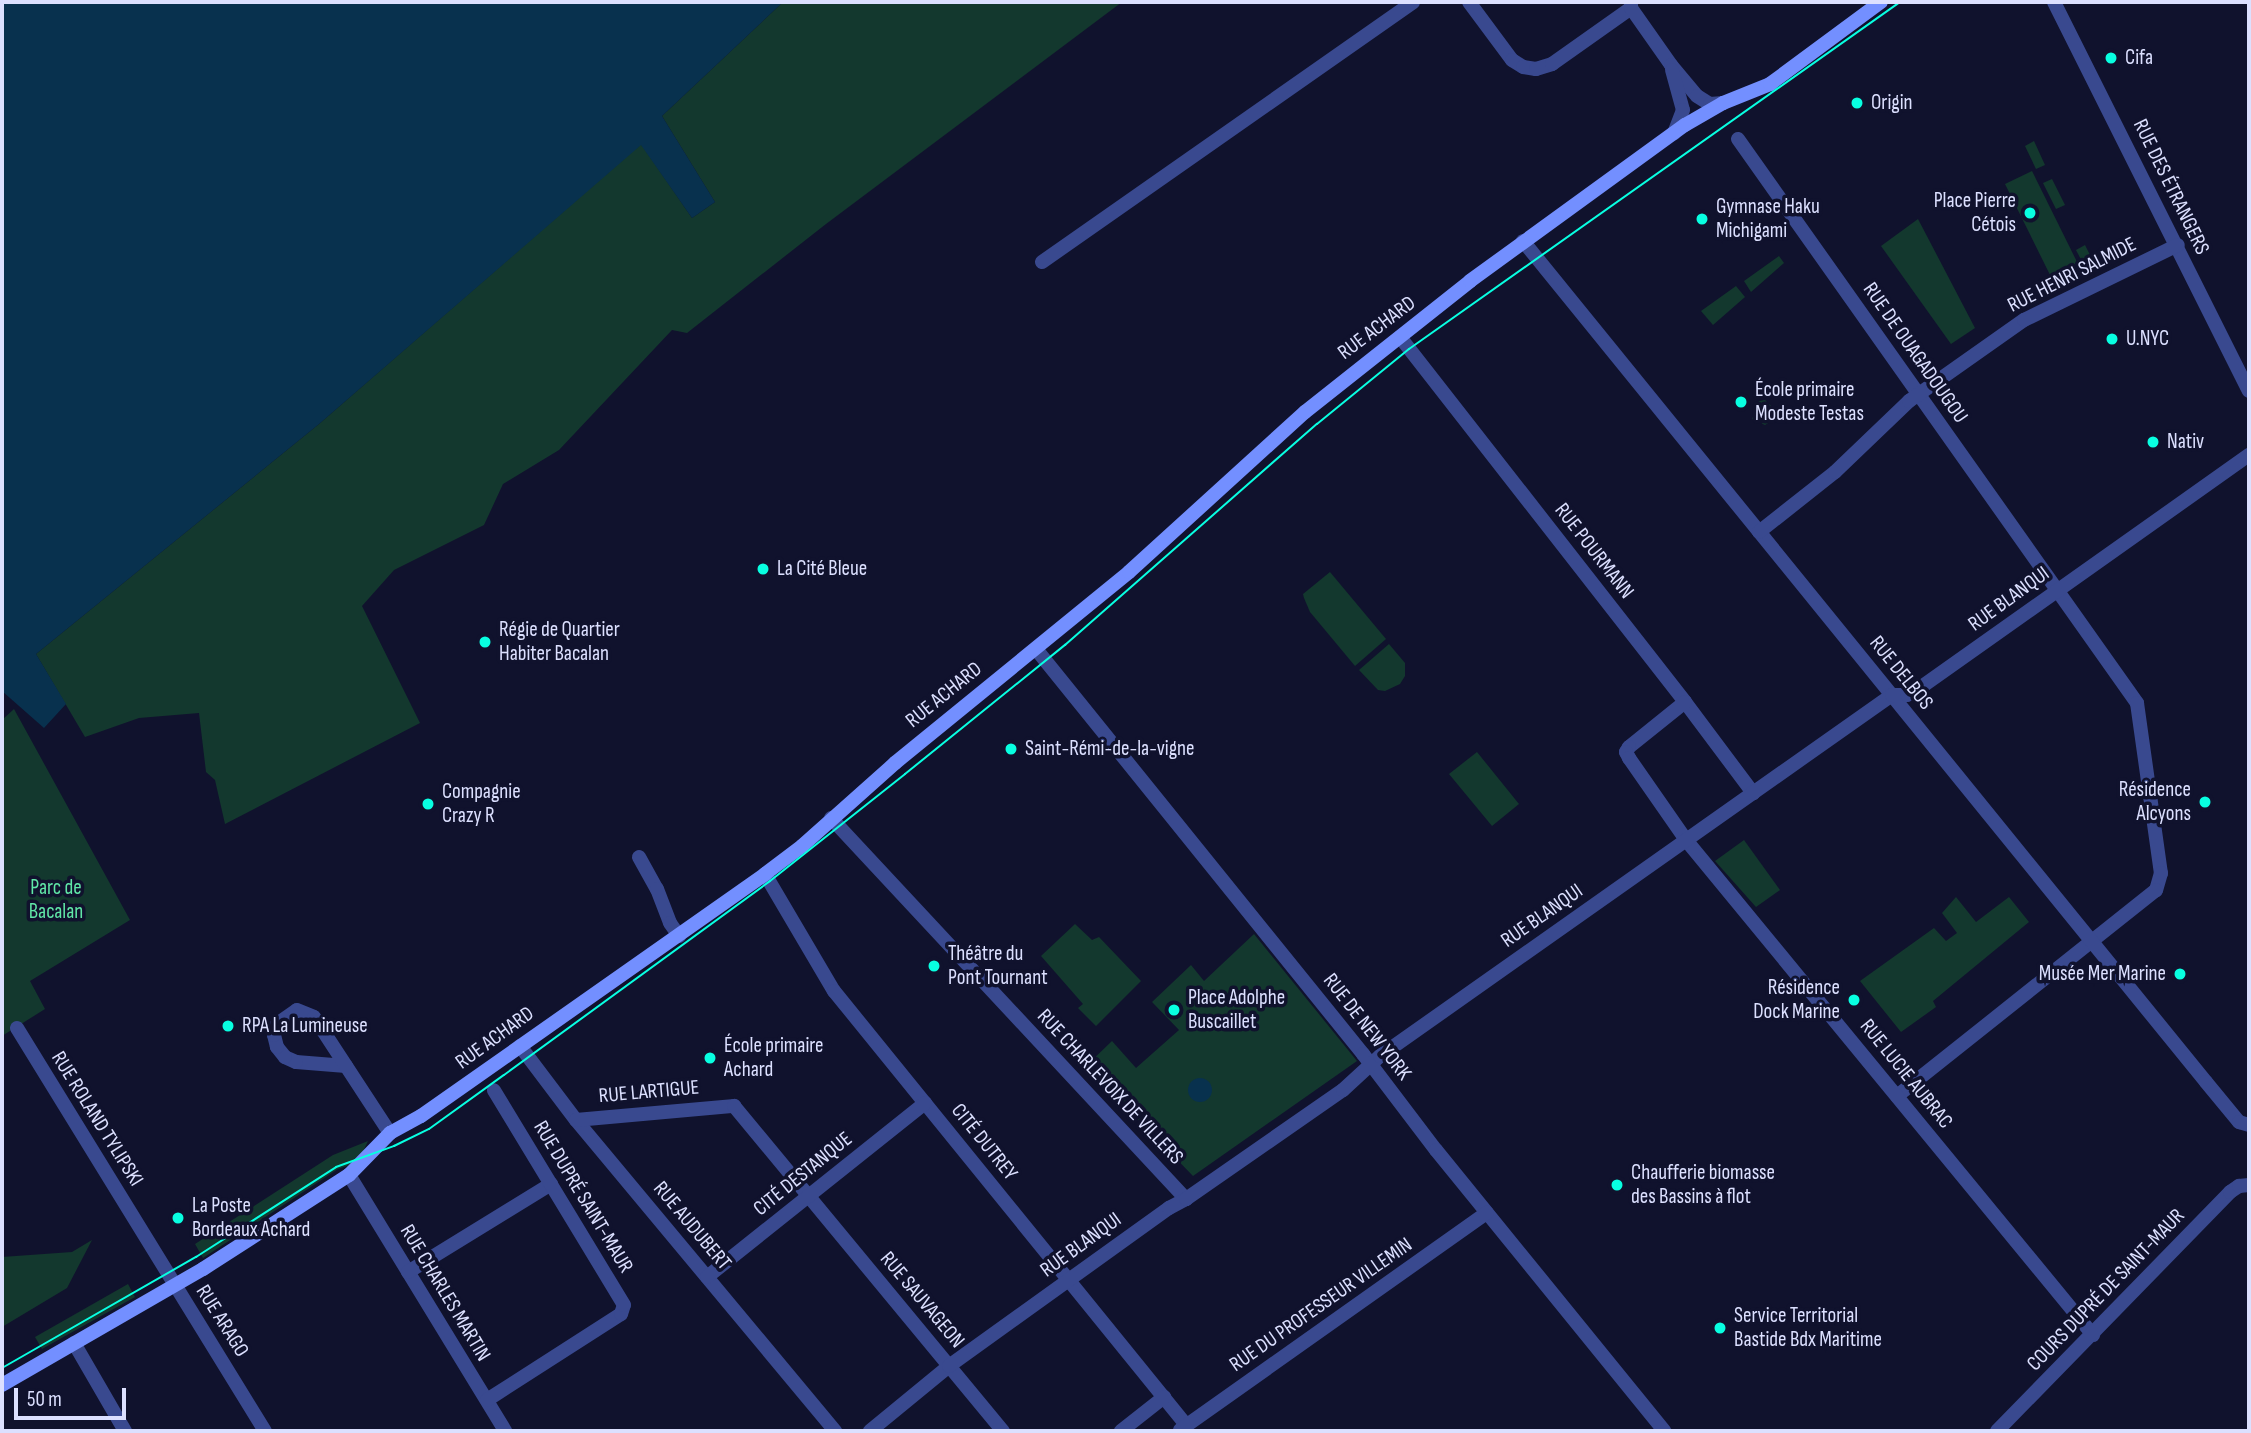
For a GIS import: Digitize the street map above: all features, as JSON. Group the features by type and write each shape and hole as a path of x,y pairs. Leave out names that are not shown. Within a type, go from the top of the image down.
{"street":[{"path":"1042,262 1413,2"},
{"path":"1469,2 1512,60 1523,67 1536,69 1552,64 1631,5 1671,65 1701,99 1710,104 1723,103"},
{"name":"RUE ACHARD","path":"2,1384 175,1285 349,1175 390,1133 421,1116 765,874 895,762 1129,572 1305,412 1400,337 1523,242 1673,134 1723,103 1770,84 1881,2"},
{"name":"RUE DES ÉTRANGERS","path":"2054,2 2249,391"},
{"path":"1671,65 1683,110 1673,134"},
{"name":"RUE DE OUAGADOUGOU","path":"1738,139 2137,704 2161,873 2155,890 1897,1096"},
{"name":"RUE DELBOS","path":"1523,242 2239,1122 2249,1125"},
{"name":"RUE HENRI SALMIDE","path":"1759,532 1835,472 1919,394 2024,320 2178,245"},
{"name":"RUE POURMANN","path":"1400,337 1753,793"},
{"name":"RUE BLANQUI","path":"870,1431 949,1366 1169,1208 1343,1090 1371,1065 1686,840 1892,695 1907,695 1917,690 2249,454"},
{"name":"RUE DE NEW YORK","path":"1036,649 1371,1065 1486,1213 1664,1431"},
{"name":"RUE LUCIE AUBRAC","path":"1685,702 1626,752 1686,840 2093,1335"},
{"name":"RUE CHARLEVOIX DE VILLERS","path":"831,818 1186,1199"},
{"path":"639,857 657,889 670,923 679,936"},
{"name":"CITÉ DUTREY","path":"765,874 834,992 1070,1279 1164,1397 1183,1429"},
{"path":"346,1066 296,1062 285,1057 277,1047 274,1035 277,1024 297,1010 305,1011 313,1017 346,1066 390,1133"},
{"name":"RUE ROLAND TYLIPSKI","path":"17,1028 142,1232"},
{"name":"RUE AUDUBERT","path":"520,1046 576,1120 835,1431"},
{"name":"RUE DUPRÉ SAINT-MAUR","path":"487,1401 621,1314 624,1306 494,1090"},
{"name":"CITÉ DESTANQUE","path":"707,1277 925,1103"},
{"name":"RUE LARTIGUE","path":"576,1120 734,1106 808,1196"},
{"name":"RUE CHARLES MARTIN","path":"349,1175 505,1431"},
{"path":"408,1272 551,1184"},
{"name":"COURS DUPRÉ DE SAINT-MAUR","path":"1997,1431 2230,1192 2238,1186 2249,1185"},
{"name":"RUE SAUVAGEON","path":"808,1196 1003,1431"},
{"name":"RUE DU PROFESSEUR VILLEMIN","path":"1183,1429 1486,1213"},
{"name":"RUE ARAGO","path":"142,1232 265,1431"},
{"path":"74,1343 125,1431"},
{"path":"1121,1431 1164,1397"}],"green space":[{"path":"783,2 1122,2 826,224 687,333 672,330 559,450 503,484 484,525 394,570 362,606 420,723 225,824 215,780 206,772 199,713 139,718 85,737 36,654 319,424 641,144 692,218 715,202 662,116"},
{"path":"2034,141 2045,165 2036,169 2025,146"},
{"path":"2032,171 2081,270 2054,283 2005,184"},
{"path":"2052,179 2065,205 2056,209 2043,183"},
{"path":"1918,219 1975,328 1951,344 1881,246"},
{"path":"2085,245 2095,265 2086,269 2076,250"},
{"path":"1779,256 1784,263 1751,292 1744,281"},
{"path":"1736,286 1745,297 1713,325 1701,311"},
{"path":"1765,400 1781,415 1765,425 1752,419 1759,401"},
{"path":"1330,572 1386,639 1355,666 1310,612 1304,598 1303,594"},
{"path":"1389,644 1405,663 1405,676 1400,684 1385,691 1378,690 1359,670"},
{"name":"Parc de Bacalan","path":"14,709 130,920 30,981 45,1009 2,1036 2,720"},
{"path":"1477,752 1519,804 1492,826 1449,774"},
{"path":"1744,840 1780,890 1756,907 1715,861"},
{"path":"1956,897 1976,922 2009,897 2029,922 1933,1001 1936,1007 1901,1032 1860,981 1934,928 1946,941 1957,933 1942,913"},
{"path":"1075,924 1092,940 1099,937 1141,981 1096,1026 1078,1008 1083,1004 1041,956"},
{"path":"1254,934 1357,1061 1193,1176 1086,1066 1112,1041 1136,1068 1179,1030 1152,1002 1191,965 1204,981"},
{"path":"368,1141 358,1162 338,1169 203,1258 195,1244 333,1155"},
{"path":"92,1240 67,1288 2,1327 2,1257 72,1252"},
{"path":"128,1284 135,1297 42,1349 35,1337"}],"water":[{"path":"2,2 783,2 662,116 715,202 692,218 641,145 319,424 36,654 66,704 44,728 2,691"},
{"path":"1200,1078 1209,1081 1212,1090 1209,1099 1200,1102 1191,1099 1188,1090 1191,1081"}],"tram line":[{"path":"2,1368 196,1257 336,1167 394,1146 429,1129 770,881 905,774 1065,645 1317,424 1409,349 1900,2"}],"place":[{"name":"Cifa","path":"2111,58"},
{"name":"Origin","path":"1857,103"},
{"name":"Place Pierre Cétois","path":"2030,213"},
{"name":"Gymnase Haku Michigami","path":"1702,219"},
{"name":"U.NYC","path":"2112,339"},
{"name":"École primaire Modeste Testas","path":"1741,402"},
{"name":"Nativ","path":"2153,442"},
{"name":"La Cité Bleue","path":"763,569"},
{"name":"Régie de Quartier Habiter Bacalan","path":"485,642"},
{"name":"Saint-Rémi-de-la-vigne","path":"1011,749"},
{"name":"Résidence Alcyons","path":"2205,802"},
{"name":"Compagnie Crazy R","path":"428,804"},
{"name":"Théâtre du Pont Tournant","path":"934,966"},
{"name":"Musée Mer Marine","path":"2180,974"},
{"name":"Résidence Dock Marine","path":"1854,1000"},
{"name":"Place Adolphe Buscaillet","path":"1174,1010"},
{"name":"RPA La Lumineuse","path":"228,1026"},
{"name":"École primaire Achard","path":"710,1058"},
{"name":"Chaufferie biomasse des Bassins à flot","path":"1617,1185"},
{"name":"La Poste Bordeaux Achard","path":"178,1218"},
{"name":"Service Territorial Bastide Bdx Maritime","path":"1720,1328"}]}
